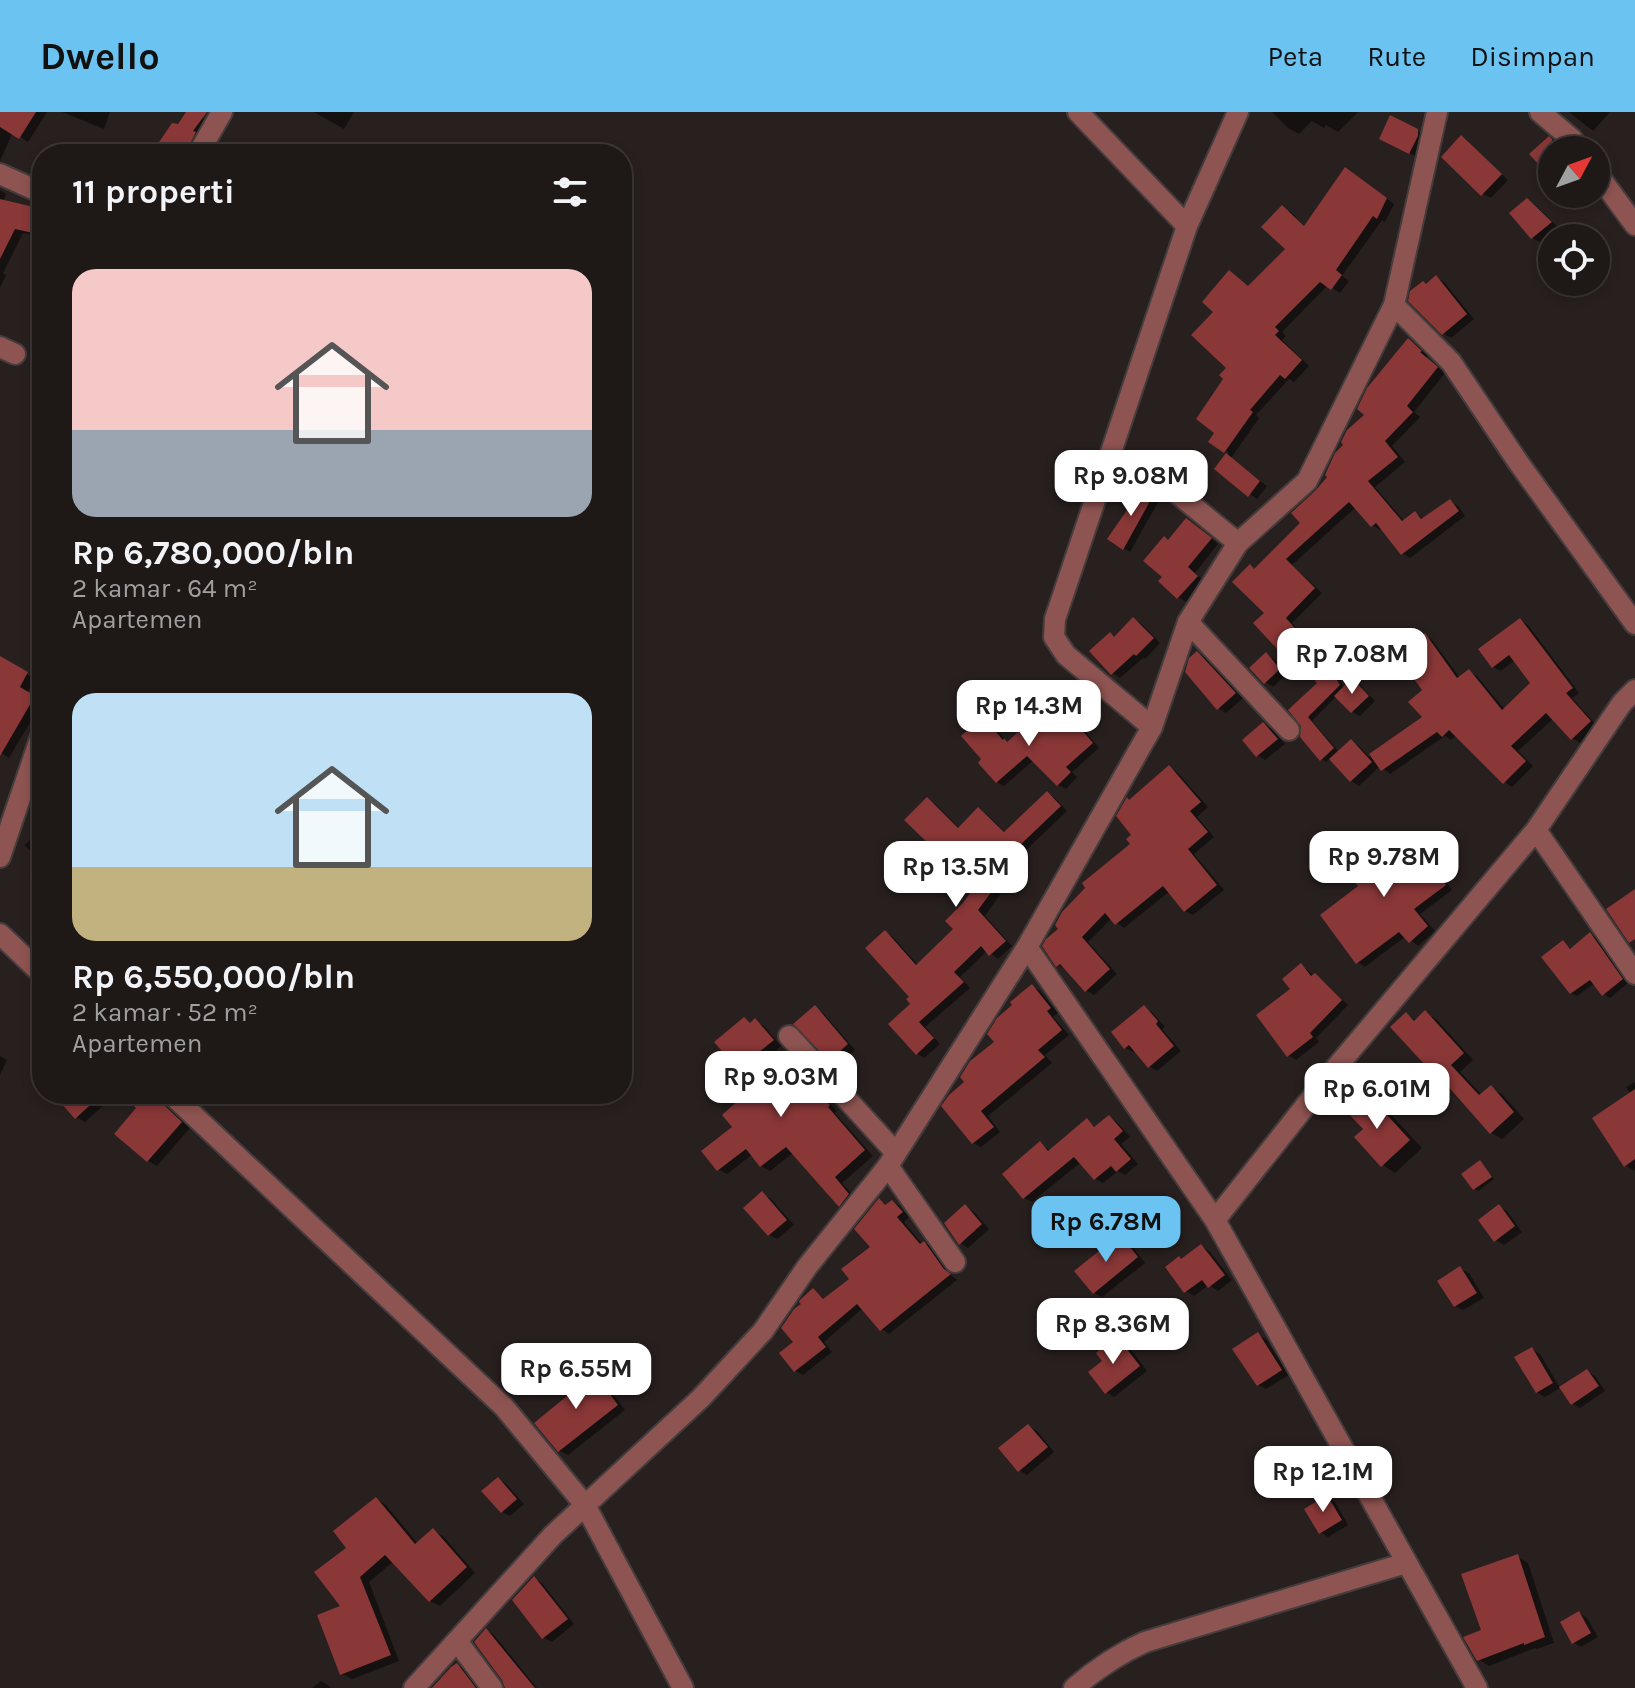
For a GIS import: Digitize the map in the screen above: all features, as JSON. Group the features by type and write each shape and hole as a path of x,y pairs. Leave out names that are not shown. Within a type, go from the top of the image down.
{"street":[{"path":"204,144 222,112"},
{"path":"1078,112 1187,226"},
{"path":"1152,727 1066,655 1054,637 1055,619 1187,226 1238,112"},
{"path":"414,1688 553,1535 701,1398 763,1331 807,1267 892,1160 1027,947 1152,727 1188,622 1238,543 1307,481 1394,305 1437,112"},
{"path":"1540,112 1568,136"},
{"path":"0,174 32,188"},
{"path":"1610,191 1635,225"},
{"path":"1394,305 1451,362 1518,462 1635,624"},
{"path":"1156,476 1238,543"},
{"path":"1188,622 1289,730"},
{"path":"1215,1220 1329,1076 1536,830 1622,703 1635,690"},
{"path":"0,857 32,763"},
{"path":"1536,830 1635,974"},
{"path":"0,934 32,964"},
{"path":"1027,947 1215,1220 1477,1688"},
{"path":"789,1036 892,1160 955,1262"},
{"path":"182,1104 504,1407 585,1505 683,1688"},
{"path":"1074,1688 1096,1669 1145,1642 1406,1563"},
{"path":"457,1641 492,1688"}],"building":[{"path":"0,112 36,112 19,139 0,127"},
{"path":"186,112 207,112 193,131 196,132 190,144 158,144 172,123 178,124"},
{"path":"1390,115 1418,129 1409,154 1379,139"},
{"path":"1461,135 1502,174 1481,196 1441,157"},
{"path":"1538,146 1538,164 1529,154"},
{"path":"1345,167 1387,198 1377,219 1373,216 1336,270 1342,275 1331,290 1320,282 1275,327 1279,331 1275,335 1302,360 1285,379 1280,375 1250,410 1253,412 1224,453 1208,442 1214,433 1196,419 1223,379 1219,375 1226,368 1191,335 1213,312 1202,302 1229,270 1248,286 1285,249 1261,227 1282,205 1304,226"},
{"path":"1527,198 1552,222 1538,224 1538,233 1531,239 1509,213"},
{"path":"0,199 32,207 32,233 15,229 0,259"},
{"path":"1436,275 1467,314 1442,335 1408,301 1410,291 1423,281 1426,284"},
{"path":"1408,338 1438,367 1407,406 1413,412 1385,441 1398,457 1368,481 1402,521 1415,511 1421,519 1450,499 1459,511 1401,555 1376,523 1371,527 1349,502 1286,559 1315,588 1286,618 1300,634 1280,652 1253,623 1264,613 1232,582 1250,564 1254,569 1300,523 1291,513 1327,477 1325,475 1335,453 1343,445 1341,442 1347,430 1364,415 1357,409 1367,388"},
{"path":"1226,453 1260,481 1248,497 1214,469"},
{"path":"1145,484 1155,492 1123,550 1107,539"},
{"path":"1186,518 1212,538 1188,567 1198,576 1177,599 1158,581 1162,577 1143,561 1164,536 1168,540"},
{"path":"1133,617 1154,638 1111,675 1089,651 1110,632 1114,637"},
{"path":"1520,618 1573,688 1566,693 1591,721 1571,740 1546,713 1511,746 1526,761 1503,784 1449,730 1442,737 1437,732 1381,771 1369,754 1422,717 1408,702 1422,690 1396,654 1425,633 1457,678 1469,669 1502,710 1530,683 1509,655 1492,668 1478,649"},
{"path":"1197,651 1236,693 1217,710 1185,672 1189,658"},
{"path":"1266,652 1280,669 1264,684 1249,668"},
{"path":"0,656 28,672 20,687 32,694 32,701 0,756"},
{"path":"1329,666 1340,685 1308,717 1334,748 1320,761 1300,737 1301,726 1288,710 1317,683 1315,681"},
{"path":"1352,678 1369,696 1351,713 1334,696"},
{"path":"1069,715 1093,743 1066,767 1071,772 1057,786 1027,756 996,783 978,763 981,759 961,736 983,717 1007,742 1029,722 1037,731 1054,716 1059,723"},
{"path":"1263,722 1278,739 1256,757 1242,740"},
{"path":"1351,739 1372,762 1350,782 1329,759"},
{"path":"1169,765 1201,802 1190,811 1208,832 1188,849 1217,885 1184,912 1163,886 1115,925 1105,913 1082,937 1110,969 1085,992 1060,964 1056,967 1042,946 1058,929 1055,925 1062,912 1085,888 1082,883 1130,844 1126,839 1131,835 1116,816 1127,797 1129,800"},
{"path":"1047,791 1061,806 1018,847 1021,849 1010,864 1023,873 1012,888 1001,879 978,910 1006,941 989,956 981,946 954,972 964,982 919,1022 934,1038 916,1055 888,1024 910,1004 906,999 909,997 865,948 885,930 916,965 953,929 945,921 980,880 940,843 934,849 904,820 927,797 958,828 978,807 1004,832"},
{"path":"1402,832 1446,885 1414,909 1428,926 1409,943 1399,932 1356,964 1320,915 1358,886 1348,874"},
{"path":"1635,889 1635,939 1629,943 1606,909"},
{"path":"1590,932 1623,979 1602,996 1590,980 1570,994 1541,957 1563,940 1570,949"},
{"path":"1301,963 1311,976 1315,973 1342,1000 1310,1033 1313,1037 1287,1057 1256,1015 1290,989 1282,979"},
{"path":"1032,984 1051,1008 1047,1011 1062,1030 1038,1050 1045,1057 981,1111 994,1127 972,1144 941,1106 964,1082 960,1077 970,1061 994,1042 987,1034 997,1018 1012,1005 1010,1002"},
{"path":"815,1005 848,1044 829,1061 793,1024"},
{"path":"1144,1005 1174,1046 1148,1068 1129,1045 1124,1049 1111,1032"},
{"path":"1425,1010 1464,1053 1451,1065 1479,1095 1491,1085 1514,1112 1490,1134 1390,1027 1406,1012 1414,1021"},
{"path":"744,1017 750,1023 755,1018 774,1040 753,1057 786,1100 806,1080 865,1150 835,1177 849,1194 839,1207 786,1147 760,1167 746,1149 717,1171 701,1151 732,1127 722,1115 753,1087 714,1042"},
{"path":"1635,1089 1635,1159 1624,1167 1592,1118"},
{"path":"1367,1093 1410,1140 1381,1167 1354,1137 1363,1129 1347,1112"},
{"path":"62,1104 91,1104 75,1119"},
{"path":"132,1104 163,1104 182,1122 147,1162 114,1134 136,1108"},
{"path":"1109,1115 1123,1131 1114,1139 1131,1159 1116,1172 1111,1166 1094,1180 1074,1157 1023,1199 1002,1174 1040,1141 1048,1151 1087,1118 1094,1127"},
{"path":"1480,1160 1492,1177 1473,1190 1461,1174"},
{"path":"762,1191 787,1220 768,1236 743,1208"},
{"path":"879,1198 885,1205 892,1200 903,1212 897,1217 920,1244 924,1241 951,1274 880,1331 857,1304 818,1337 826,1347 794,1372 779,1353 793,1342 781,1328 801,1304 800,1300 813,1288 823,1299 849,1279 841,1269 870,1247 854,1229"},
{"path":"965,1204 982,1224 959,1245 944,1223"},
{"path":"1499,1204 1515,1226 1494,1242 1478,1220"},
{"path":"1120,1234 1138,1257 1093,1294 1074,1271"},
{"path":"1201,1244 1225,1275 1208,1288 1202,1280 1184,1293 1165,1267"},
{"path":"1460,1266 1477,1293 1454,1307 1437,1281"},
{"path":"1258,1332 1282,1370 1257,1386 1232,1349"},
{"path":"1112,1340 1118,1348 1123,1344 1140,1366 1105,1394 1088,1372 1102,1361 1096,1353"},
{"path":"1532,1347 1553,1383 1536,1393 1514,1357"},
{"path":"1587,1369 1599,1386 1571,1405 1559,1387"},
{"path":"592,1370 618,1405 558,1452 534,1423 567,1396 563,1391"},
{"path":"1028,1424 1048,1447 1018,1472 998,1448"},
{"path":"498,1477 517,1499 501,1513 481,1491"},
{"path":"1327,1495 1342,1520 1319,1534 1304,1509"},
{"path":"376,1497 415,1544 433,1528 467,1567 429,1602 385,1555 360,1577 391,1655 340,1675 317,1615 340,1606 314,1572 346,1548 333,1531"},
{"path":"1518,1554 1545,1637 1477,1661 1463,1637 1481,1630 1461,1574"},
{"path":"534,1576 568,1619 542,1639 512,1600"},
{"path":"1579,1611 1591,1633 1572,1644 1560,1622"},
{"path":"486,1628 535,1688 505,1688 474,1642"},
{"path":"457,1663 476,1688 432,1688 451,1667"}]}
